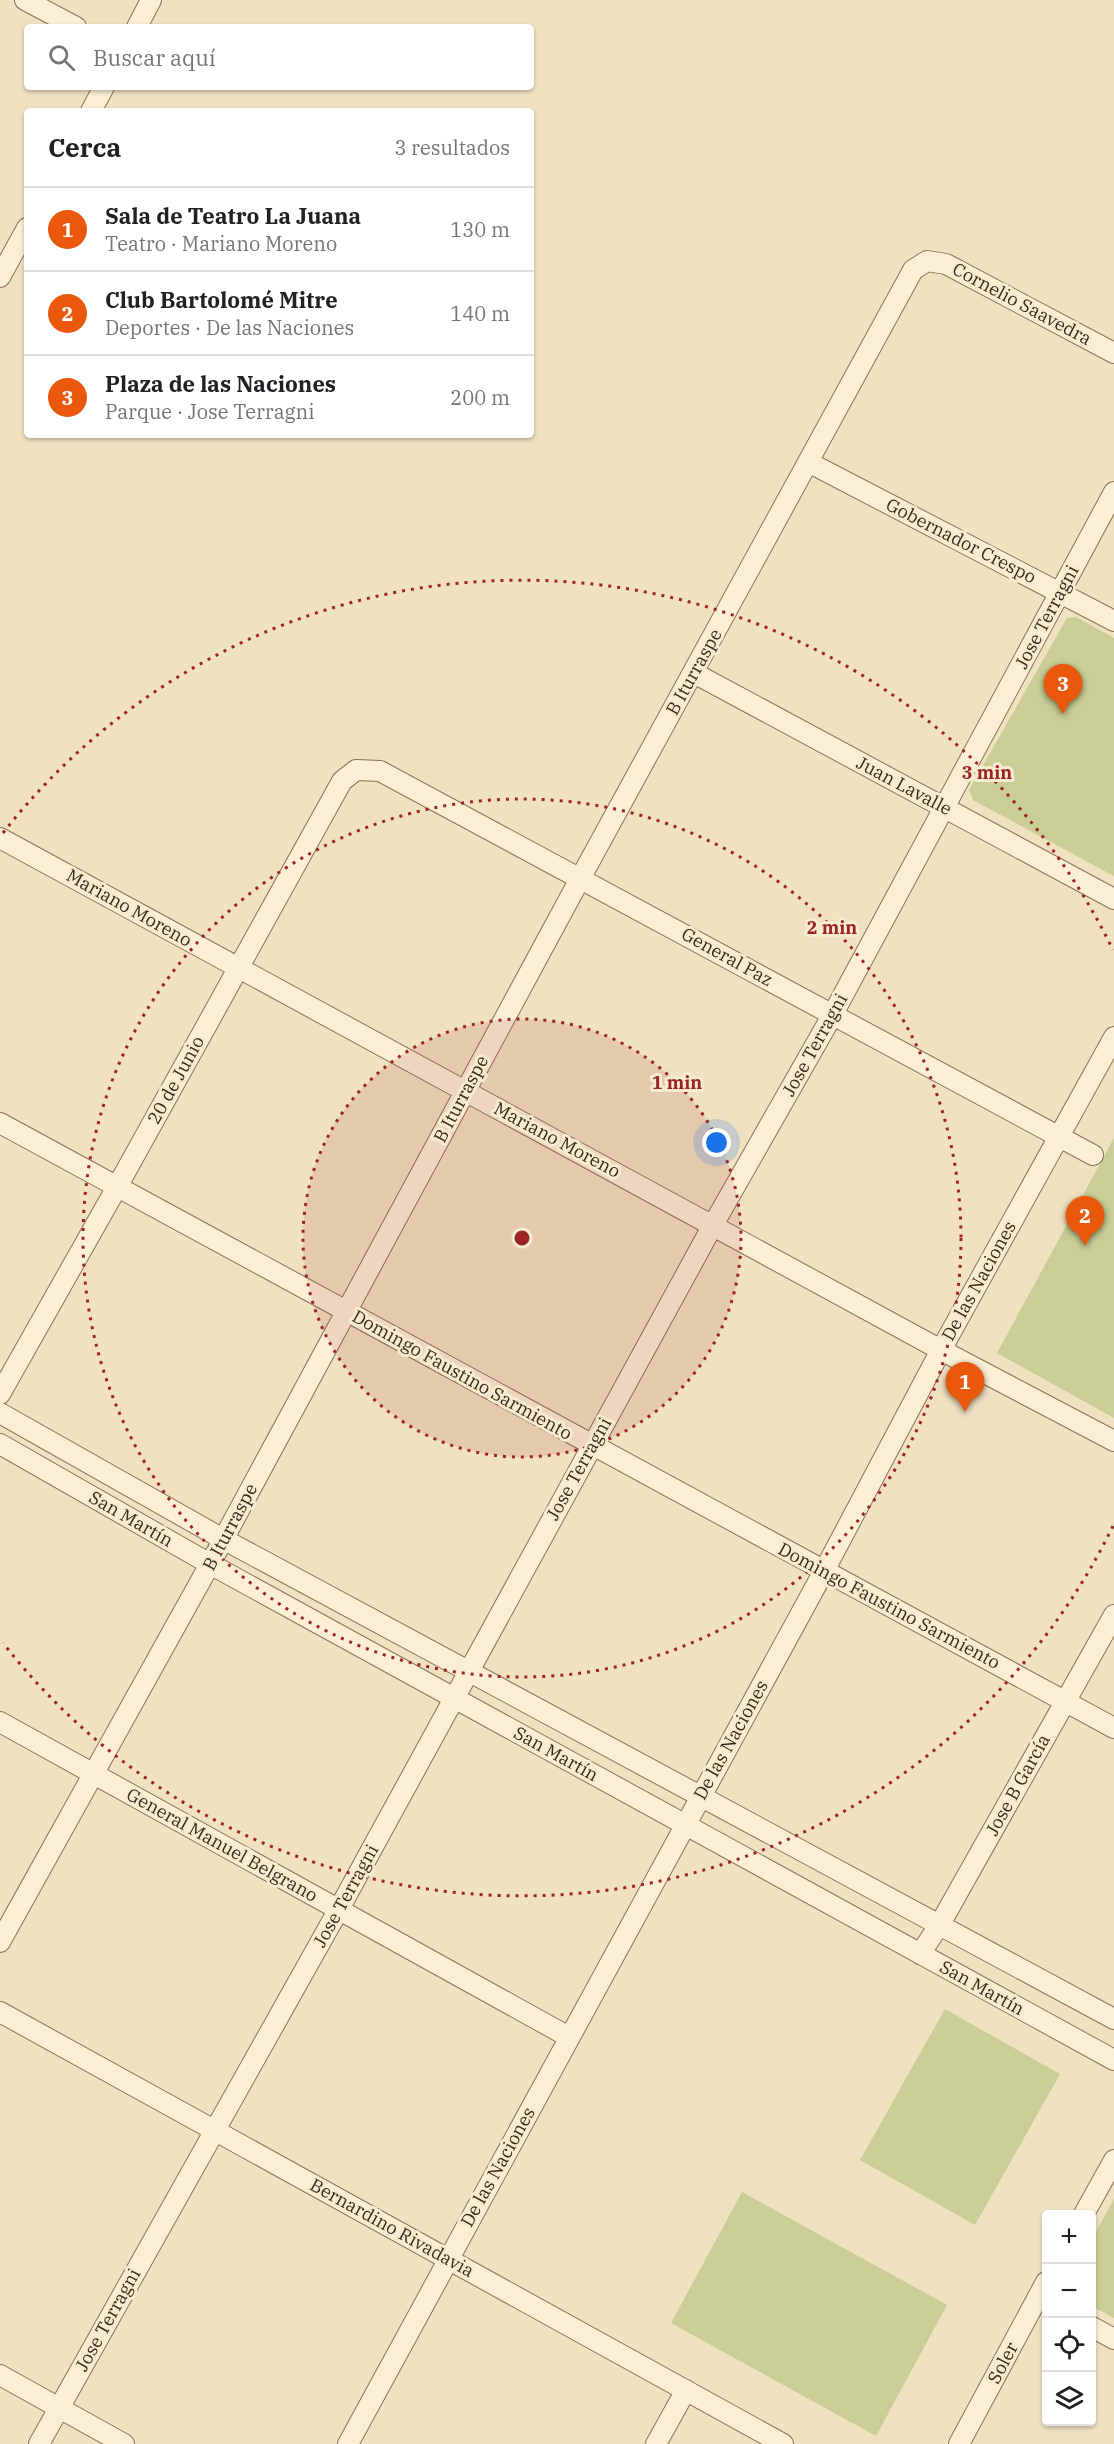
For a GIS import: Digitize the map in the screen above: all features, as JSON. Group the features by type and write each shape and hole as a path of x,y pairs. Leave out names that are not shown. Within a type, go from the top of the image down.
{"street":[{"path":"25,0 70,24"},
{"path":"139,24 151,0"},
{"path":"93,108 102,90"},
{"path":"2,266 24,233"},
{"name":"Cornelio Saavedra","path":"927,261 946,264 1114,352"},
{"name":"B Iturraspe","path":"0,1942 210,1564 581,877 913,270 927,261"},
{"name":"Gobernador Crespo","path":"808,462 1114,621"},
{"name":"Jose Terragni","path":"39,2444 339,1909 713,1225 833,1014 1114,492"},
{"name":"Juan Lavalle","path":"693,673 1114,899"},
{"name":"General Paz","path":"356,771 380,771 581,877 1093,1155"},
{"name":"20 de Junio","path":"0,1394 342,780 356,771"},
{"name":"Mariano Moreno","path":"1,842 238,967 941,1350 1114,1441"},
{"name":"De las Naciones","path":"348,2444 824,1571 941,1350 1114,1037"},
{"name":"Domingo Faustino Sarmiento","path":"0,1124 1114,1728"},
{"name":"San Martín","path":"0,1413 223,1539 1114,2019"},
{"name":"San Martín","path":"0,1444 210,1564 1114,2060"},
{"name":"Jose B García","path":"920,1954 940,1924 1114,1615"},
{"name":"General Manuel Belgrano","path":"0,1722 569,2037"},
{"name":"Bernardino Rivadavia","path":"0,2012 783,2444"},
{"path":"1086,2210 1114,2160"},
{"name":"Soler","path":"959,2444 1042,2299"},
{"path":"1096,2329 1114,2339"},
{"path":"0,2375 124,2444"},
{"path":"656,2444 686,2390"}],"green space":[{"path":"1076,617 1114,638 1114,876 973,800 969,790 1067,618"},
{"path":"1114,1138 1114,1418 997,1353"},
{"path":"945,2009 1060,2074 975,2225 860,2160"},
{"path":"742,2192 947,2305 876,2436 671,2323"},
{"path":"1114,2199 1114,2318 1096,2308 1096,2232"}],"place":[{"name":"Plaza de las Naciones","path":"1063,714"},
{"name":"Club Bartolomé Mitre","path":"1085,1246"},
{"name":"Sala de Teatro La Juana","path":"965,1412"}]}
